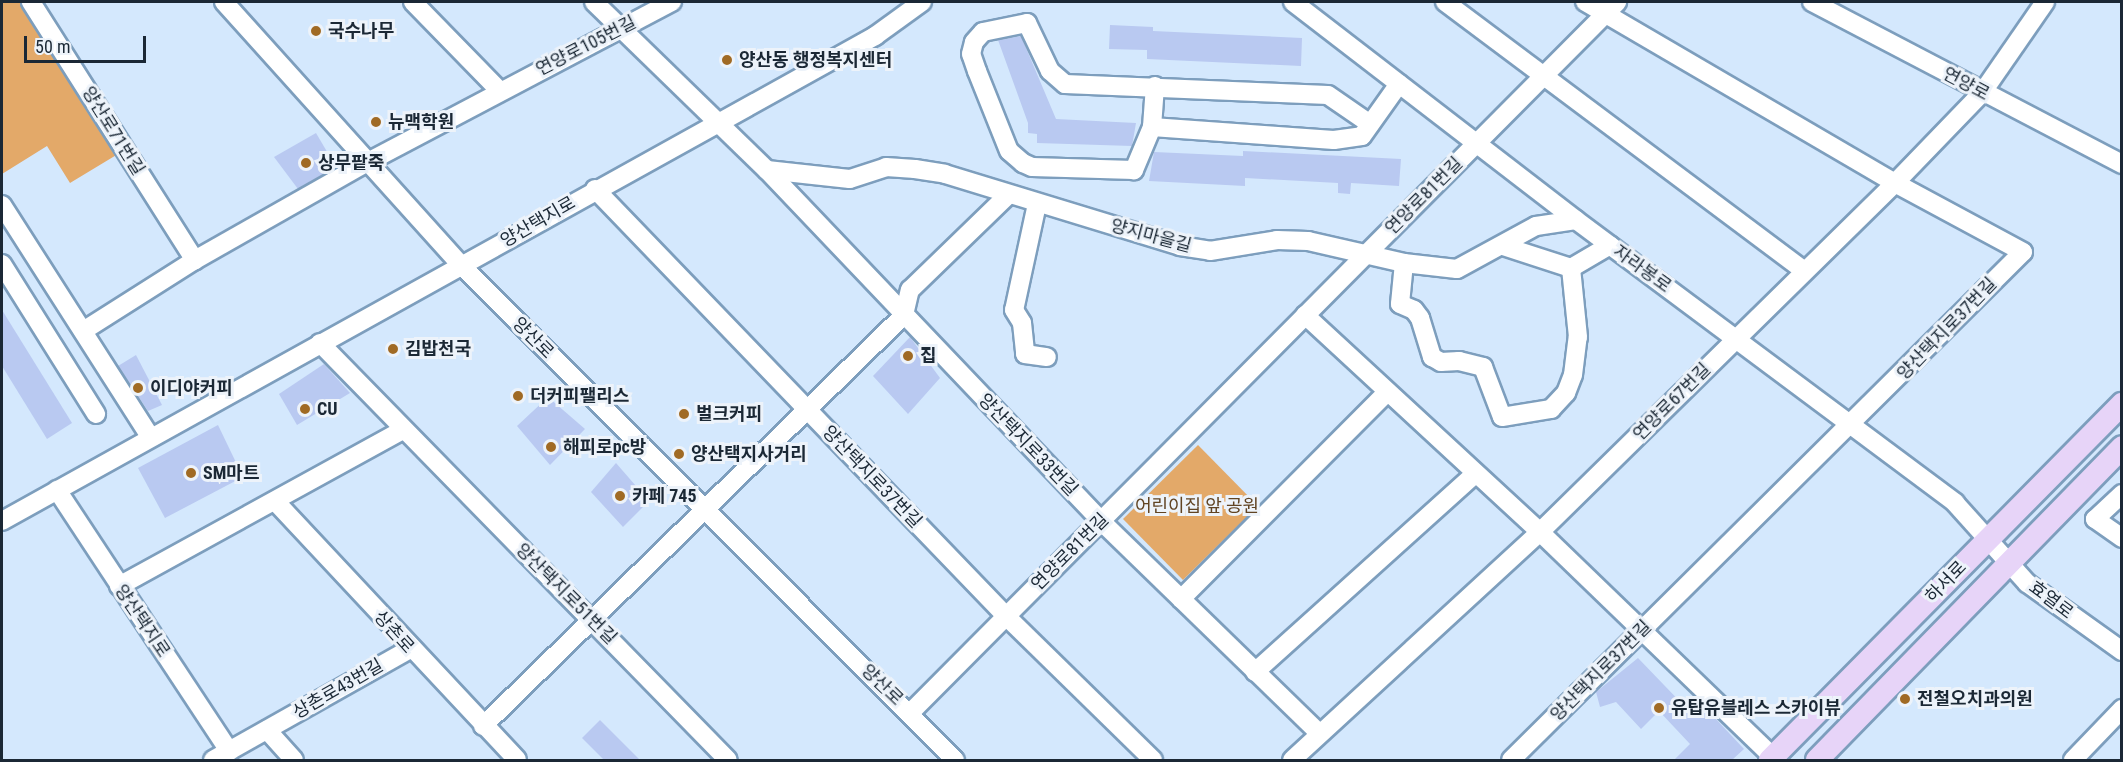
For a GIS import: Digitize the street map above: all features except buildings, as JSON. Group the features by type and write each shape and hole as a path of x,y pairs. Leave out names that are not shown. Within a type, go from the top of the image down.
{"main road":[{"name":"하서로","path":"1772,759 2121,404"},
{"name":"하서로","path":"1817,760 2121,447"}],"street":[{"name":"양산로71번길","path":"31,2 195,260"},
{"name":"양산로","path":"224,2 366,163 462,266 703,511 956,760"},
{"path":"412,2 500,91"},
{"name":"양산택지로33번길","path":"594,2 716,124 767,170 1101,521 1320,734"},
{"name":"연양로105번길","path":"366,163 672,2"},
{"name":"양산택지로","path":"2,521 150,436 462,266 595,189 875,36 922,2"},
{"name":"자라봉로","path":"1293,2 1478,142 1576,220 1955,503 1989,538"},
{"path":"1445,2 1804,271"},
{"name":"양산택지로37번길","path":"1511,760 1852,426 2023,252 1895,183 1603,16 1585,2"},
{"name":"연양로81번길","path":"910,713 1617,2"},
{"name":"연양로","path":"1812,2 2121,164"},
{"name":"연양로67번길","path":"1292,760 1540,532 1895,183 1982,93 2045,2"},
{"path":"1155,86 1152,127 1134,170 1032,167 1009,151 971,54 983,32 1027,23 1050,71 1065,84 1155,86 1328,95 1370,124"},
{"path":"1152,127 1334,140 1362,136 1399,84"},
{"path":"83,331 195,260 366,163"},
{"name":"양지마을길","path":"767,170 850,179 885,167 915,169 945,174 1007,196 1196,249 1233,249 1277,240 1308,241 1404,263 1457,269 1536,226 1576,220"},
{"name":"양산택지로37번길","path":"595,189 1006,616 1153,760"},
{"path":"483,726 903,315 910,290 1007,196"},
{"path":"1037,204 1014,310 1022,323 1025,354 1047,357"},
{"path":"2,205 150,436"},
{"path":"1503,246 1571,268 1610,244"},
{"path":"1404,263 1400,304 1414,310 1420,318 1432,357 1441,362 1459,361 1484,366 1503,417 1551,409 1566,393 1573,375 1578,338 1571,268"},
{"path":"2,265 96,414"},
{"path":"1305,315 1540,532 1772,759"},
{"name":"양산택지로51번길","path":"320,343 728,760"},
{"path":"1181,599 1387,392"},
{"path":"119,586 403,430"},
{"path":"1255,672 1476,474"},
{"name":"양산택지로","path":"57,490 229,751"},
{"path":"2121,494 2095,519 2121,538"},
{"name":"상촌로","path":"275,501 410,649 517,760"},
{"name":"효열로","path":"1989,538 2034,589 2121,651"},
{"name":"상촌로43번길","path":"213,760 410,649"},
{"path":"2083,757 2121,709"},
{"path":"267,730 294,760"}],"green space":[{"path":"2,2 24,2 118,154 70,183 47,146 2,174"},
{"name":"어린이집 앞 공원","path":"1198,445 1258,506 1183,580 1123,519"}],"place":[{"name":"국수나무","path":"316,31"},
{"name":"양산동 행정복지센터","path":"727,60"},
{"name":"뉴맥학원","path":"376,122"},
{"name":"상무팥죽","path":"306,163"},
{"name":"김밥천국","path":"393,349"},
{"name":"집","path":"908,356"},
{"name":"이디야커피","path":"138,388"},
{"name":"더커피팰리스","path":"518,396"},
{"name":"CU","path":"305,409"},
{"name":"벌크커피","path":"684,414"},
{"name":"해피로pc방","path":"551,447"},
{"name":"양산택지사거리","path":"679,454"},
{"name":"SM마트","path":"191,473"},
{"name":"카페 745","path":"620,496"},
{"name":"전철오치과의원","path":"1905,699"},
{"name":"유탑유블레스 스카이뷰","path":"1659,708"}]}
